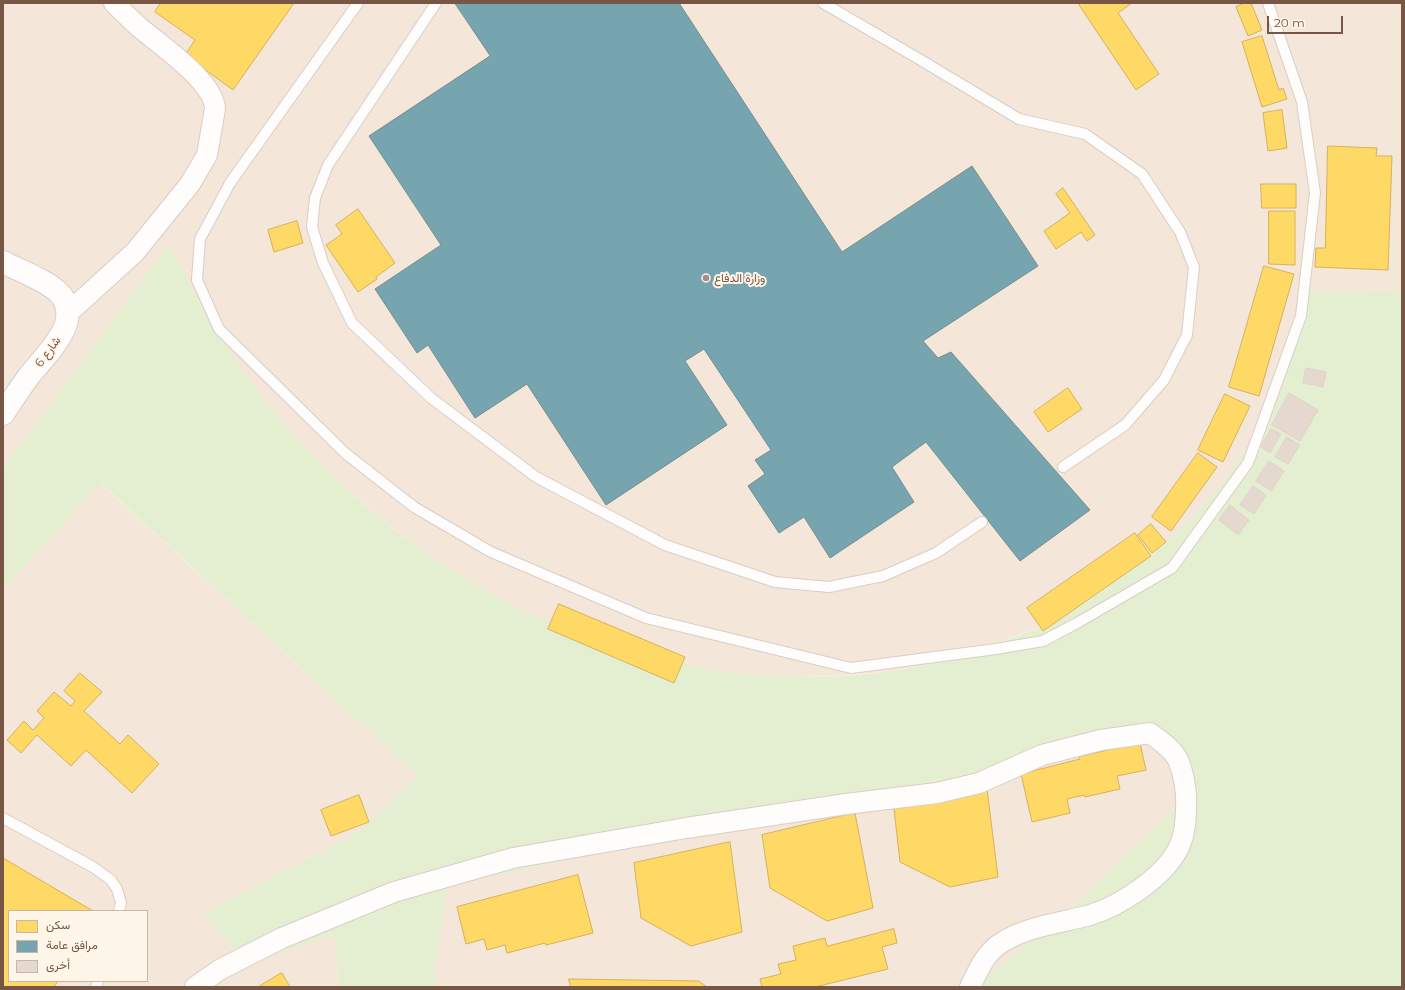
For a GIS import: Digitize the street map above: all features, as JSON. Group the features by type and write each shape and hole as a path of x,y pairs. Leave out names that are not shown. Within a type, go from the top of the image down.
{"street":[{"path":"3,262 60,293 65,301 68,313 135,252 190,184 207,155 215,109 213,97 199,79 185,65 137,25 114,3"},
{"name":"شارع 6","path":"3,414 29,376 51,350 64,330 68,313"},
{"path":"195,987 221,969 282,938 394,892 513,858 686,828 846,804 937,794 979,783 1042,755 1108,739 1150,734 1166,745 1178,759 1184,781 1186,826 1178,849 1164,871 1140,890 1121,901 1092,914 1031,929 1000,943 983,961 970,987"}],"lane":[{"path":"358,3 230,183 200,239 197,280 219,329 345,453 414,507 491,552 646,618 851,668 996,649 1042,641 1077,623 1172,568 1248,463 1301,316 1314,193 1302,102 1268,3"},
{"path":"436,3 328,164 316,198 312,226 323,263 352,323 425,392 536,477 665,545 775,582 829,587 883,576 936,553 982,522"},
{"path":"823,3 1019,120 1085,134 1142,174 1180,232 1194,267 1187,335 1164,380 1125,425 1063,467"},
{"path":"3,818 93,867 111,880 117,889 121,903 119,910"}],"shaded area":[{"path":"3,3 1402,3 1402,291 1328,293 1303,291 1296,328 1257,432 1237,464 1214,494 1185,525 1119,580 1083,603 1046,623 1006,640 966,654 925,665 883,672 833,676 782,677 732,673 682,665 633,653 585,638 539,618 497,597 457,574 419,548 382,519 313,457 247,378 218,335 192,290 169,245 3,468"},
{"path":"100,483 418,776 355,834 203,914 248,965 334,934 339,987 3,987 3,589"},
{"path":"1157,733 1188,795 1055,924 971,987 438,987 434,975 446,886"}],"green space":[{"path":"169,244 193,291 220,337 269,406 326,469 357,498 389,525 423,550 458,574 538,617 623,649 711,669 800,677 889,671 975,652 1058,617 1136,567 1171,538 1203,506 1218,489 1244,453 1273,400 1303,291 1328,293 1402,291 1402,987 971,987 1055,924 1188,795 1157,733 447,886 434,975 438,987 339,987 334,934 248,965 203,914 355,834 418,776 101,483 3,589 3,468"}],"building: سكن":[{"path":"161,3 294,3 233,90 185,55 195,40 155,12"},
{"path":"1082,3 1132,3 1118,13 1159,74 1136,90 1079,5"},
{"path":"1245,3 1251,3 1262,30 1248,36 1236,7"},
{"path":"1262,36 1279,90 1283,88 1287,99 1262,107 1242,42"},
{"path":"1282,110 1287,148 1268,151 1263,113"},
{"path":"1328,146 1377,148 1376,156 1392,156 1388,270 1315,267 1316,248 1325,248"},
{"path":"1261,184 1296,184 1296,208 1262,208"},
{"path":"1063,188 1095,235 1087,241 1081,232 1056,249 1044,231 1070,213 1056,194"},
{"path":"358,209 395,263 376,277 377,279 358,292 326,245 342,234 336,225"},
{"path":"1269,211 1295,211 1295,265 1269,264"},
{"path":"297,221 303,243 274,252 268,230"},
{"path":"1264,266 1294,274 1259,396 1229,387"},
{"path":"1068,388 1082,409 1048,432 1034,412"},
{"path":"1225,394 1250,406 1223,462 1198,450"},
{"path":"1198,453 1217,467 1171,531 1152,517"},
{"path":"1151,524 1166,542 1152,553 1138,535"},
{"path":"1135,533 1151,556 1043,631 1027,608"},
{"path":"559,604 685,657 674,683 548,629"},
{"path":"80,673 102,692 84,711 120,744 128,735 159,764 132,793 86,750 71,766 37,735 21,753 7,740 24,721 33,730 44,718 37,711 54,692 71,706 75,701 64,691"},
{"path":"1140,743 1146,770 1117,776 1120,789 1085,797 1084,795 1067,799 1070,813 1032,822 1021,774 1080,759 1079,757"},
{"path":"987,789 998,877 950,887 900,862 894,809"},
{"path":"359,795 369,822 331,836 321,810"},
{"path":"855,813 873,908 827,921 770,888 762,835"},
{"path":"730,842 742,932 691,946 641,918 634,863"},
{"path":"3,858 91,910 8,910 8,982 57,982 54,987 3,987"},
{"path":"578,875 593,933 507,953 505,945 487,950 484,939 466,944 457,907"},
{"path":"894,929 897,943 882,947 888,969 815,987 762,987 760,979 781,974 778,964 796,960 793,946 825,938 827,946"},
{"path":"282,973 290,987 258,987"},
{"path":"569,979 699,981 707,987 571,987"}],"building: مرافق عامة":[{"name":"وزارة الدفاع","path":"455,3 679,3 842,252 972,166 1038,266 923,341 938,358 951,352 1090,510 1020,561 926,442 892,467 914,502 830,558 804,517 779,533 748,486 765,474 755,460 771,450 704,349 685,361 727,425 606,505 527,384 475,418 428,345 417,353 375,289 441,245 369,136 490,56"}],"building: أخرى":[{"path":"1306,368 1326,372 1323,387 1303,383"},
{"path":"1289,393 1318,410 1300,441 1272,425"},
{"path":"1271,429 1281,434 1270,453 1261,447"},
{"path":"1287,437 1300,445 1288,464 1275,457"},
{"path":"1269,461 1284,471 1271,491 1256,481"},
{"path":"1253,486 1266,495 1254,514 1240,505"},
{"path":"1230,505 1249,520 1238,535 1219,520"}],"place":[{"name":"وزارة الدفاع","path":"706,278"}]}
